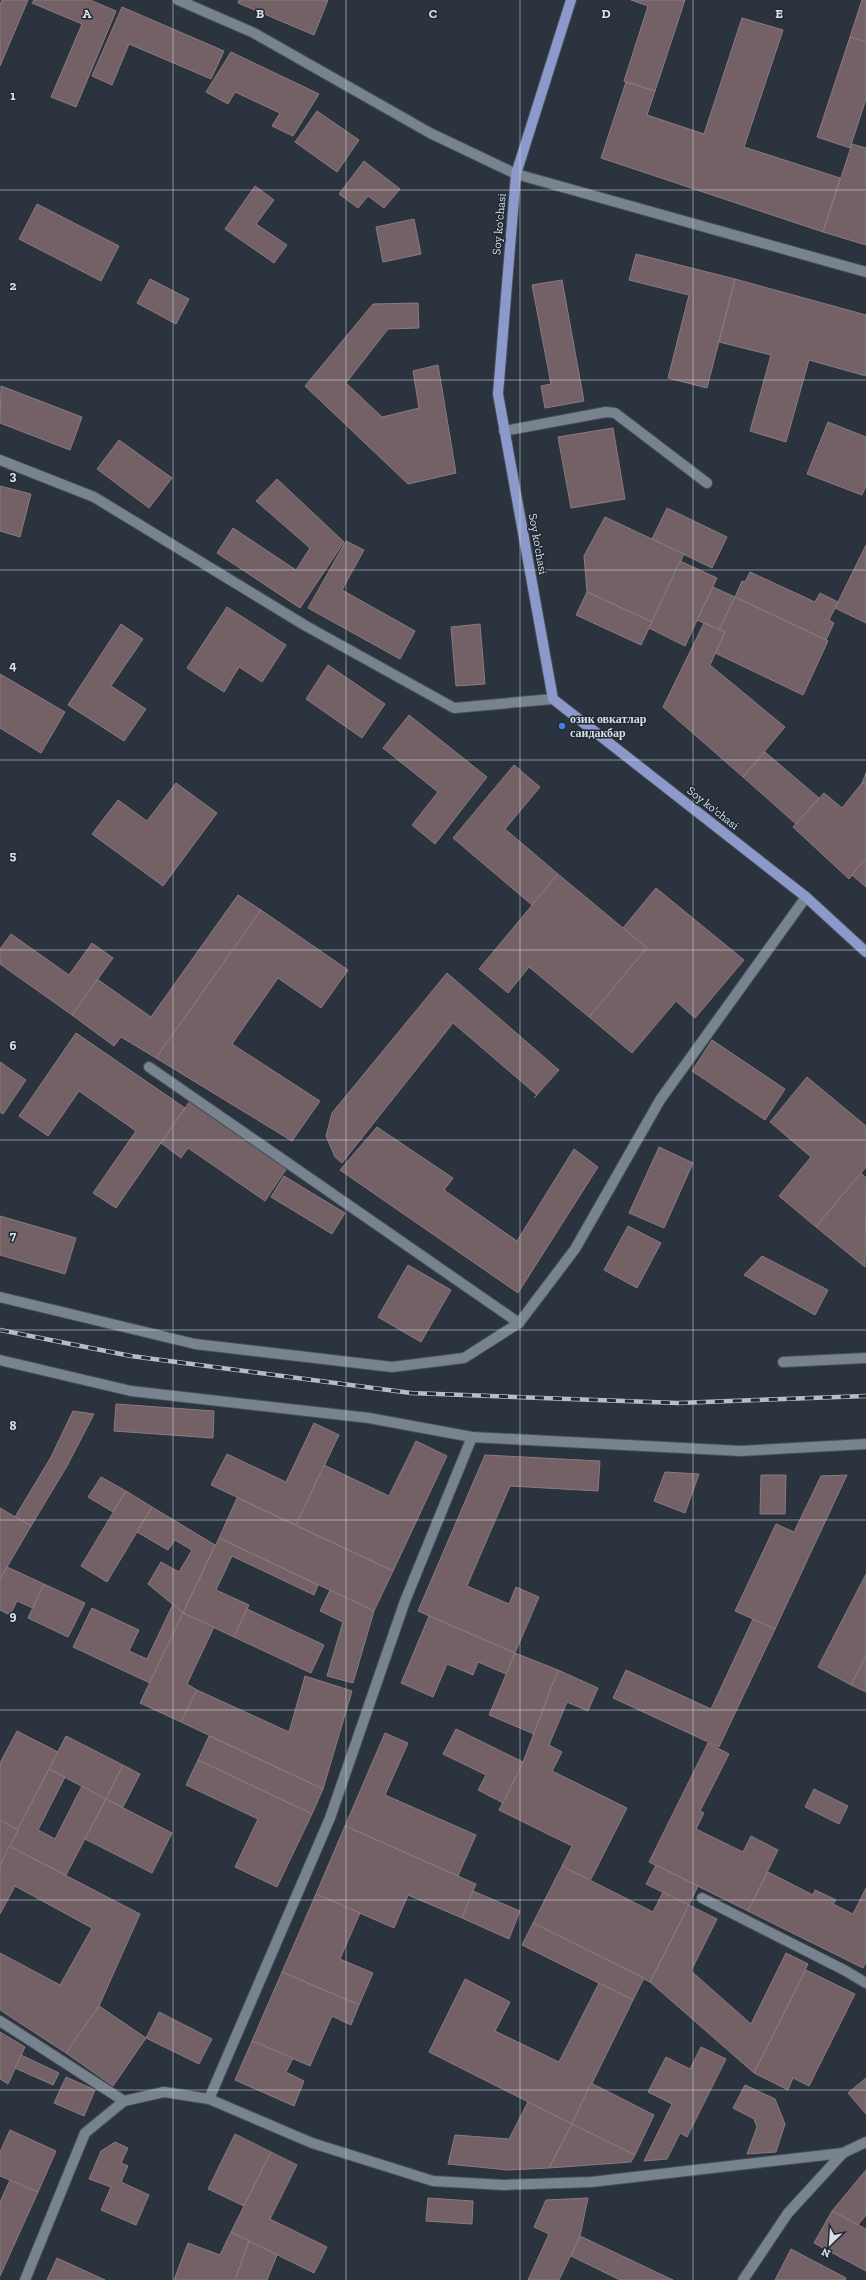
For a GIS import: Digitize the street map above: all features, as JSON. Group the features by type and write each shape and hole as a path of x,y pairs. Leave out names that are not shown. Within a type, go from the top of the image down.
{"main road":[{"name":"Soy ko'chasi","path":"570,0 516,174 498,394 554,699 806,897 866,952"}],"street":[{"path":"178,0 254,33 430,133 516,174 866,272"},
{"path":"504,431 606,412 615,413 707,483"},
{"path":"0,460 94,497 306,626 454,708 554,699"},
{"path":"0,1297 195,1344 392,1367 464,1358 519,1322 576,1249 660,1100 806,897"},
{"path":"149,1067 519,1322"},
{"path":"783,1362 866,1358"},
{"path":"0,1360 131,1391 369,1418 472,1438 741,1451 866,1444"},
{"path":"209,2099 330,1818 405,1601 472,1438"},
{"path":"702,1898 846,1970 866,1983"},
{"path":"0,2021 124,2101"},
{"path":"25,2280 85,2133 124,2101 164,2092 209,2099 312,2143 433,2180 504,2185 591,2182 843,2153 866,2142"},
{"path":"743,2280 788,2213 843,2153"}],"building":[{"path":"2,0 28,0 0,66 0,5"},
{"path":"34,0 90,0 116,11 76,107 51,97 82,24 32,3"},
{"path":"239,0 328,0 314,35 238,3"},
{"path":"631,0 685,0 655,91 624,81 648,6"},
{"path":"862,0 866,0 866,42 850,37"},
{"path":"122,7 224,51 211,79 129,44 112,85 92,76"},
{"path":"742,18 783,30 744,147 840,178 823,232 601,158 626,82 655,91 647,115 704,134"},
{"path":"850,37 866,42 866,99 850,148 817,137"},
{"path":"231,52 319,94 293,136 272,126 280,113 235,92 228,104 206,92"},
{"path":"317,111 359,140 337,172 295,142"},
{"path":"852,144 866,148 866,245 823,232"},
{"path":"364,161 400,189 384,208 368,196 358,208 339,194"},
{"path":"255,186 274,200 256,224 287,245 274,263 225,229"},
{"path":"37,204 119,246 101,281 19,239"},
{"path":"414,219 421,254 383,262 376,227"},
{"path":"636,254 735,279 707,388 668,378 689,295 629,280"},
{"path":"150,279 189,299 176,324 137,303"},
{"path":"735,279 866,315 866,376 809,360 786,442 750,431 771,355 719,342"},
{"path":"562,280 584,401 545,408 541,386 551,384 532,285"},
{"path":"418,303 419,328 388,329 346,383 382,417 419,408 413,371 438,365 456,473 408,484 305,386 373,304"},
{"path":"1,386 82,417 70,450 0,423"},
{"path":"828,422 866,437 866,486 862,495 807,474"},
{"path":"613,428 625,499 571,508 558,437"},
{"path":"119,440 172,478 149,508 97,469"},
{"path":"277,479 344,542 300,608 217,553 233,528 296,570 310,548 256,501"},
{"path":"0,486 31,494 20,537 0,531"},
{"path":"667,508 727,537 712,568 652,539"},
{"path":"605,517 684,554 652,622 587,592 584,556"},
{"path":"346,541 364,550 342,590 415,631 400,659 308,608"},
{"path":"866,545 866,623 835,608"},
{"path":"680,561 717,578 685,646 649,628"},
{"path":"750,572 815,602 820,593 838,602 829,620 834,623 826,640 735,597 742,581 745,582"},
{"path":"713,587 735,597 719,630 697,620"},
{"path":"587,592 652,622 641,645 576,615"},
{"path":"735,597 828,641 803,695 715,653 725,632 719,630"},
{"path":"227,607 286,645 262,682 239,667 224,692 187,668"},
{"path":"704,623 725,632 710,665 785,727 743,777 663,707"},
{"path":"121,624 143,639 111,686 146,709 124,741 68,705"},
{"path":"480,624 485,684 456,686 451,627"},
{"path":"328,665 385,704 362,738 306,699"},
{"path":"0,674 65,712 41,753 0,728"},
{"path":"409,715 487,777 435,844 412,825 438,792 383,748"},
{"path":"765,752 819,798 796,824 743,777"},
{"path":"514,765 540,787 505,829 558,874 532,905 453,838"},
{"path":"866,773 866,785 862,783"},
{"path":"176,783 217,813 163,886 92,834 118,800 147,821"},
{"path":"862,783 866,785 866,858 849,879 793,827 824,793 842,808"},
{"path":"866,858 866,887 852,875"},
{"path":"558,874 647,948 589,1017 529,967 508,993 479,969"},
{"path":"656,888 744,960 695,1018 676,1001 632,1053 589,1017 647,948 623,928"},
{"path":"238,895 261,910 156,1058 121,1037 114,1046 72,1015 97,979 151,1017"},
{"path":"261,910 348,970 321,1008 278,978 232,1044 320,1101 292,1141 156,1058"},
{"path":"11,934 69,975 92,943 113,958 72,1015 0,964 0,949"},
{"path":"447,973 559,1070 537,1095 453,1023 342,1163 335,1157 326,1136 332,1113"},
{"path":"76,1033 185,1108 116,1208 93,1193 136,1131 79,1091 48,1136 19,1116"},
{"path":"712,1040 785,1089 765,1120 692,1071"},
{"path":"0,1062 26,1080 3,1114 0,1112"},
{"path":"807,1077 866,1126 866,1167 816,1227 779,1196 811,1157 770,1122"},
{"path":"190,1101 287,1168 265,1201 188,1148 181,1158 161,1143"},
{"path":"377,1127 453,1178 444,1190 517,1241 574,1149 598,1167 518,1293 340,1170"},
{"path":"659,1147 693,1163 664,1228 629,1213"},
{"path":"861,1173 866,1178 865,1267 816,1227"},
{"path":"284,1176 345,1213 332,1234 271,1197"},
{"path":"0,1216 76,1238 65,1274 0,1255"},
{"path":"628,1226 661,1243 637,1288 604,1270"},
{"path":"762,1256 828,1290 815,1315 744,1275"},
{"path":"408,1265 451,1290 421,1342 378,1317"},
{"path":"116,1404 214,1411 213,1438 114,1431"},
{"path":"73,1411 94,1414 67,1466 31,1526 15,1517 51,1457"},
{"path":"314,1423 339,1435 296,1525 211,1485 227,1454 286,1482"},
{"path":"416,1441 447,1456 393,1571 296,1525 324,1465 389,1496"},
{"path":"485,1455 600,1461 598,1491 510,1486 467,1586 509,1604 516,1587 539,1597 515,1653 418,1611"},
{"path":"665,1472 699,1474 685,1513 654,1501"},
{"path":"761,1475 786,1475 785,1514 760,1514"},
{"path":"847,1475 775,1629 735,1611 776,1524 794,1532 821,1476"},
{"path":"101,1477 126,1491 113,1512 88,1497"},
{"path":"126,1491 152,1507 107,1582 81,1566"},
{"path":"237,1498 393,1571 374,1611 219,1538"},
{"path":"152,1507 215,1545 183,1613 148,1584 161,1562 179,1572 192,1550 175,1540 168,1550 137,1532"},
{"path":"0,1508 31,1526 0,1579"},
{"path":"219,1538 318,1585 314,1595 232,1556 216,1590 249,1605 234,1637 183,1613"},
{"path":"7,1567 44,1584 33,1608 17,1601 10,1615 0,1610 0,1579"},
{"path":"866,1574 866,1656 851,1685 818,1667"},
{"path":"44,1584 85,1603 68,1637 28,1618"},
{"path":"330,1590 374,1611 353,1683 327,1676 343,1622 320,1611"},
{"path":"173,1604 183,1613 150,1683 73,1647 92,1608 139,1630 129,1651 147,1659"},
{"path":"247,1609 324,1645 311,1673 234,1637"},
{"path":"183,1613 214,1627 187,1684 197,1690 181,1722 140,1703"},
{"path":"429,1616 515,1653 506,1674 478,1662 473,1675 447,1664 433,1697 401,1683"},
{"path":"753,1619 775,1629 719,1747 613,1698 626,1670 711,1709"},
{"path":"515,1653 558,1670 534,1734 489,1715"},
{"path":"866,1656 866,1692 851,1685"},
{"path":"558,1670 598,1688 588,1711 567,1702 549,1745 562,1752 552,1771 627,1808 590,1881 562,1866 572,1846 499,1810 523,1762"},
{"path":"305,1676 352,1691 323,1789 181,1722 197,1690 289,1732"},
{"path":"456,1729 523,1762 503,1803 478,1790 486,1775 443,1754"},
{"path":"17,1731 58,1752 18,1830 0,1820 0,1763"},
{"path":"385,1733 408,1743 385,1795 476,1835 458,1876 345,1826"},
{"path":"66,1736 123,1765 106,1799 49,1769"},
{"path":"209,1736 323,1789 312,1814 198,1760"},
{"path":"708,1743 729,1754 700,1811 704,1813 696,1829 743,1852 751,1836 778,1850 748,1911 649,1862"},
{"path":"198,1760 312,1814 277,1887 235,1867 258,1819 186,1785"},
{"path":"123,1765 140,1774 123,1807 106,1799"},
{"path":"49,1769 65,1777 38,1830 55,1839 82,1786 106,1799 66,1875 9,1846"},
{"path":"814,1789 848,1806 839,1824 805,1807"},
{"path":"106,1799 172,1833 152,1873 85,1839"},
{"path":"0,1820 18,1830 0,1866"},
{"path":"345,1826 476,1884 462,1918 408,1895 394,1928 316,1894"},
{"path":"9,1846 140,1914 99,2006 66,2053 0,2010 0,1953 60,1985 92,1928 15,1886 0,1914 0,1866"},
{"path":"656,1865 698,1886 689,1905 646,1884"},
{"path":"562,1866 653,1912 663,1892 689,1905 650,1982 533,1923"},
{"path":"768,1872 813,1895 815,1890 836,1900 833,1904 853,1914 866,1888 866,1962 863,1968 748,1911"},
{"path":"473,1891 520,1911 509,1939 462,1918"},
{"path":"316,1894 360,1913 340,1959 373,1973 359,2005 282,1972"},
{"path":"689,1905 717,1919 691,1971 751,2024 786,1953 808,1964 754,2073 650,1982"},
{"path":"533,1923 644,1978 633,2000 522,1945"},
{"path":"806,1970 855,1994 809,2086 793,2078 788,2090 754,2073"},
{"path":"282,1972 359,2005 351,2025 332,2016 310,2066 252,2041"},
{"path":"465,1979 510,2002 495,2031 559,2062 599,1983 633,2000 572,2124 429,2052"},
{"path":"99,2006 146,2038 113,2086 66,2053"},
{"path":"159,2012 212,2039 199,2064 146,2038"},
{"path":"0,2032 25,2047 8,2084 0,2079"},
{"path":"252,2041 293,2058 286,2072 304,2081 294,2106 235,2080"},
{"path":"701,2047 726,2059 687,2137 680,2133 667,2159 644,2161 672,2104 648,2092 666,2057 690,2069"},
{"path":"21,2055 59,2073 53,2085 15,2068"},
{"path":"66,2077 95,2090 84,2116 54,2103"},
{"path":"866,2078 866,2114 848,2093"},
{"path":"591,2083 654,2115 635,2155 572,2124"},
{"path":"745,2085 775,2099 785,2124 776,2152 747,2154 757,2127 754,2119 733,2108"},
{"path":"528,2102 572,2124 549,2168 508,2170 448,2164 455,2135 509,2139"},
{"path":"572,2124 635,2155 631,2162 549,2168"},
{"path":"10,2130 56,2151 38,2192 0,2176 0,2152"},
{"path":"235,2134 271,2152 244,2206 208,2189"},
{"path":"115,2142 128,2148 121,2163 128,2166 121,2182 149,2195 136,2225 101,2210 111,2187 89,2179 101,2151"},
{"path":"271,2152 297,2165 270,2219 327,2247 314,2273 231,2232"},
{"path":"866,2170 866,2215 858,2225 832,2211"},
{"path":"10,2180 38,2192 0,2276 0,2202"},
{"path":"428,2198 473,2201 472,2224 426,2221"},
{"path":"588,2198 580,2236 559,2280 528,2280 549,2234 534,2227 546,2200"},
{"path":"832,2211 866,2229 866,2271 814,2243"},
{"path":"231,2232 249,2241 235,2280 174,2280 188,2243 220,2255"},
{"path":"580,2236 673,2280 620,2280 571,2256"},
{"path":"249,2241 277,2255 267,2280 235,2280"},
{"path":"791,2249 846,2278 845,2280 775,2280"},
{"path":"57,2258 105,2280 47,2280"}],"railway":[{"path":"0,1330 131,1356 411,1393 678,1403 866,1396"}],"place":[{"name":"озик овкатлар саидакбар","path":"562,726"}]}
